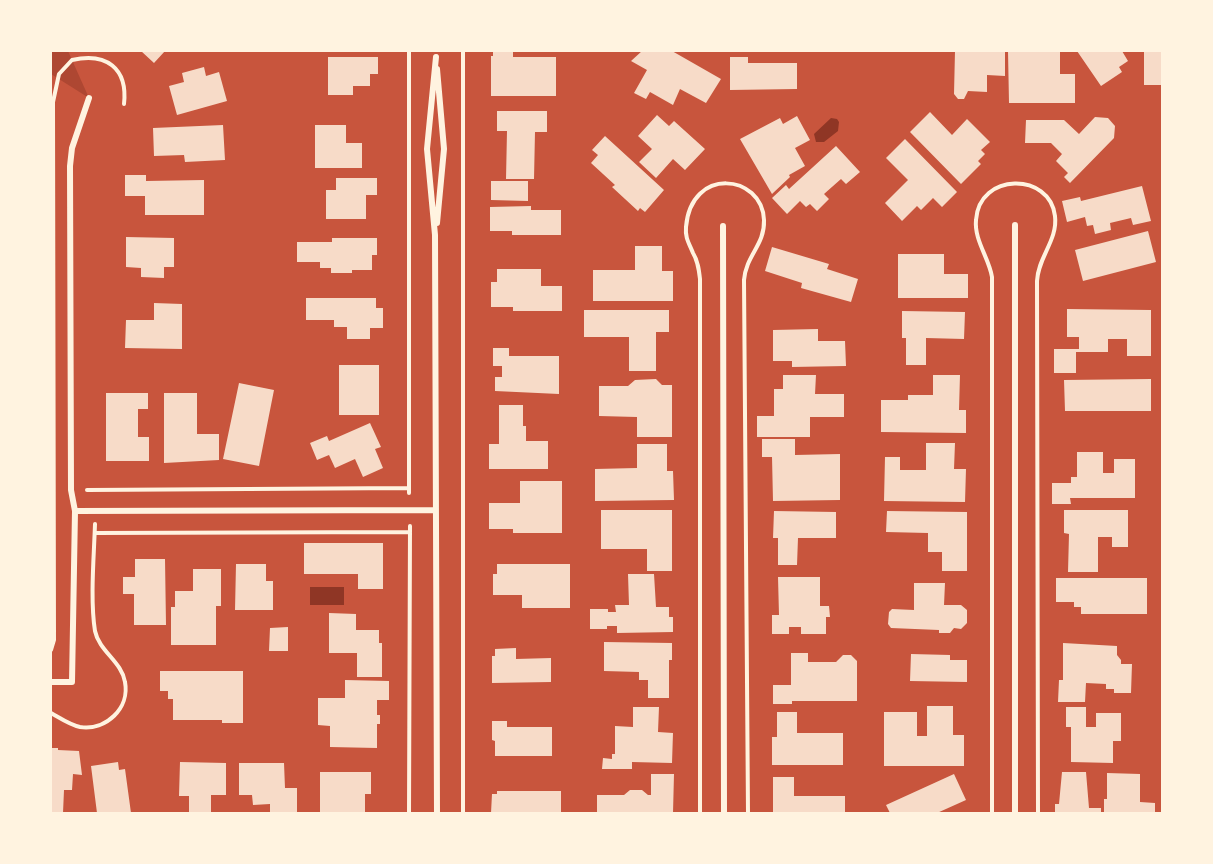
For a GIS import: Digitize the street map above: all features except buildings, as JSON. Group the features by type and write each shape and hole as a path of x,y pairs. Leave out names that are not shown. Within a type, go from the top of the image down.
{"street":[{"path":"435,236 444,149 436,54"},
{"path":"436,54 427,149 435,236 437,813"},
{"path":"51,682 72,682 75,511 71,490 70,165 72,148 89,99"},
{"path":"1015,225 1015,813"},
{"path":"723,226 724,813"},
{"path":"75,511 435,510"}],"path":[{"path":"409,51 409,493"},
{"path":"463,813 464,51"},
{"path":"87,490 409,488"},
{"path":"95,490 95,496"},
{"path":"51,713 79,727 103,724 113,718 124,697 125,682 120,670 100,643 96,633 93,612 95,524"},
{"path":"409,813 410,526"},
{"path":"95,533 410,532"}],"shaded area":[{"path":"51,51 68,51 89,98 51,74"},
{"path":"831,118 839,122 838,131 824,142 816,142 814,134"},
{"path":"310,587 344,587 344,605 310,605"}]}
